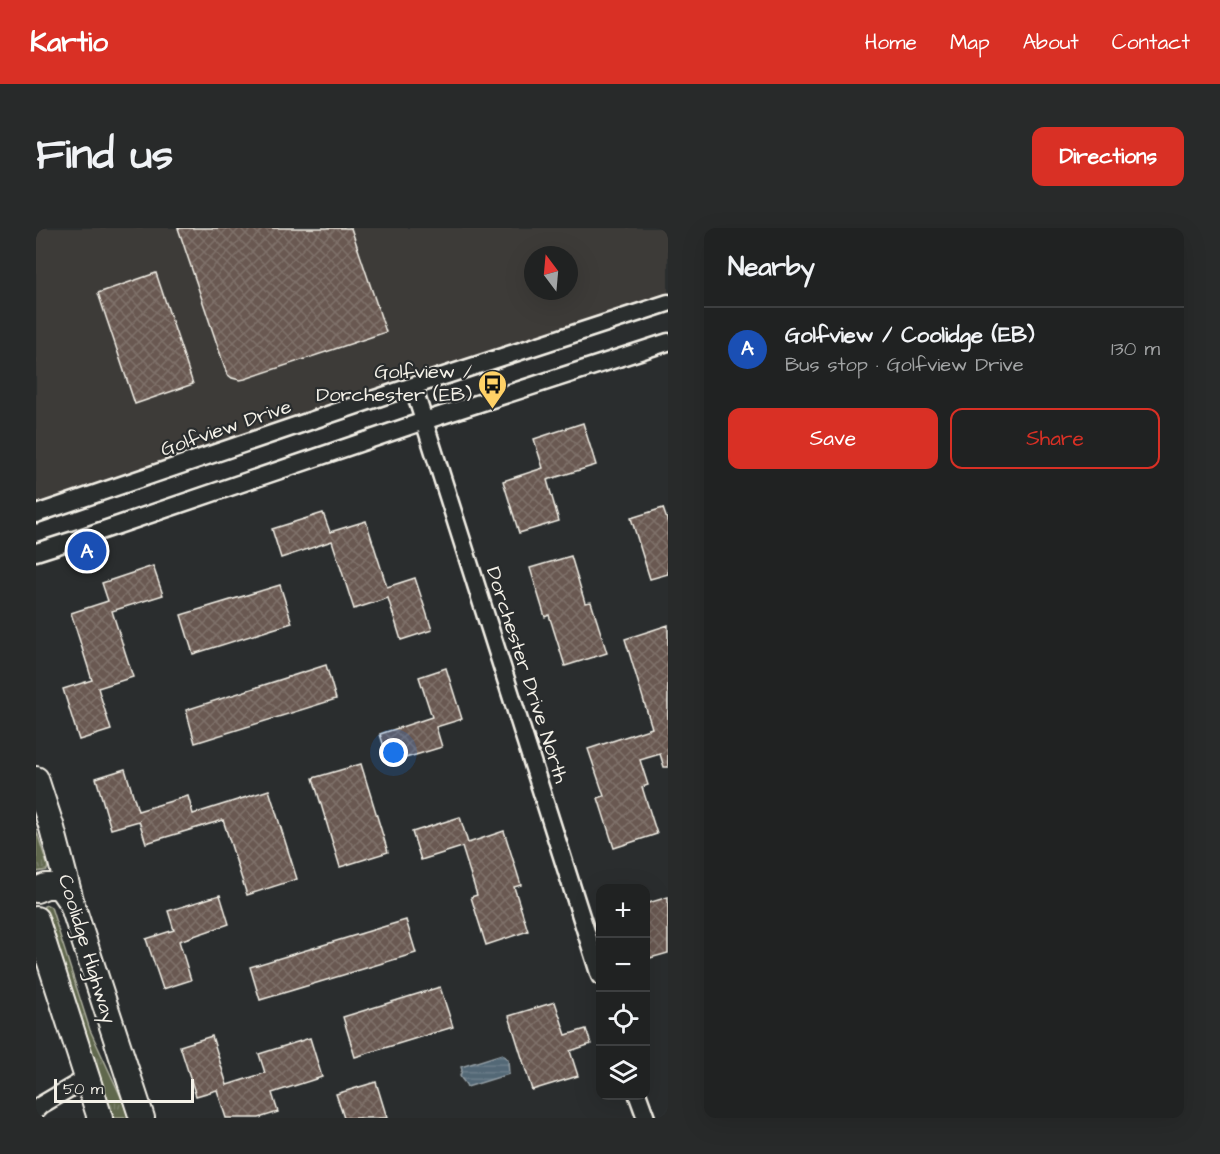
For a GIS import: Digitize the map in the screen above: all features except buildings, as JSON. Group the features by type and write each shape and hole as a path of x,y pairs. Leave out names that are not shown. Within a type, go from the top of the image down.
{"main road":[{"name":"Coolidge Highway","path":"36,779 52,828 72,904 142,1118"},
{"path":"36,890 46,886 58,886 72,904"},
{"name":"Coolidge Highway","path":"36,919 100,1118"}],"street":[{"name":"Golfview Drive","path":"36,514 668,303"},
{"path":"36,552 424,421 668,342"},
{"name":"Dorchester Drive North","path":"414,386 596,963"},
{"path":"36,1110 87,1078"},
{"path":"640,1100 646,1118"}],"shaded area":[{"path":"36,228 668,228 668,296 36,508"}],"green space":[{"path":"36,829 48,867 47,870 36,872"},
{"path":"47,905 51,907 90,1030 129,1118 110,1118 43,910"}],"water":[{"path":"502,1054 508,1060 509,1074 467,1087 460,1076 461,1067"}],"place":[{"name":"Golfview / Dorchester (EB)","path":"493,410"},
{"name":"Golfview / Coolidge (EB)","path":"87,551"}]}
